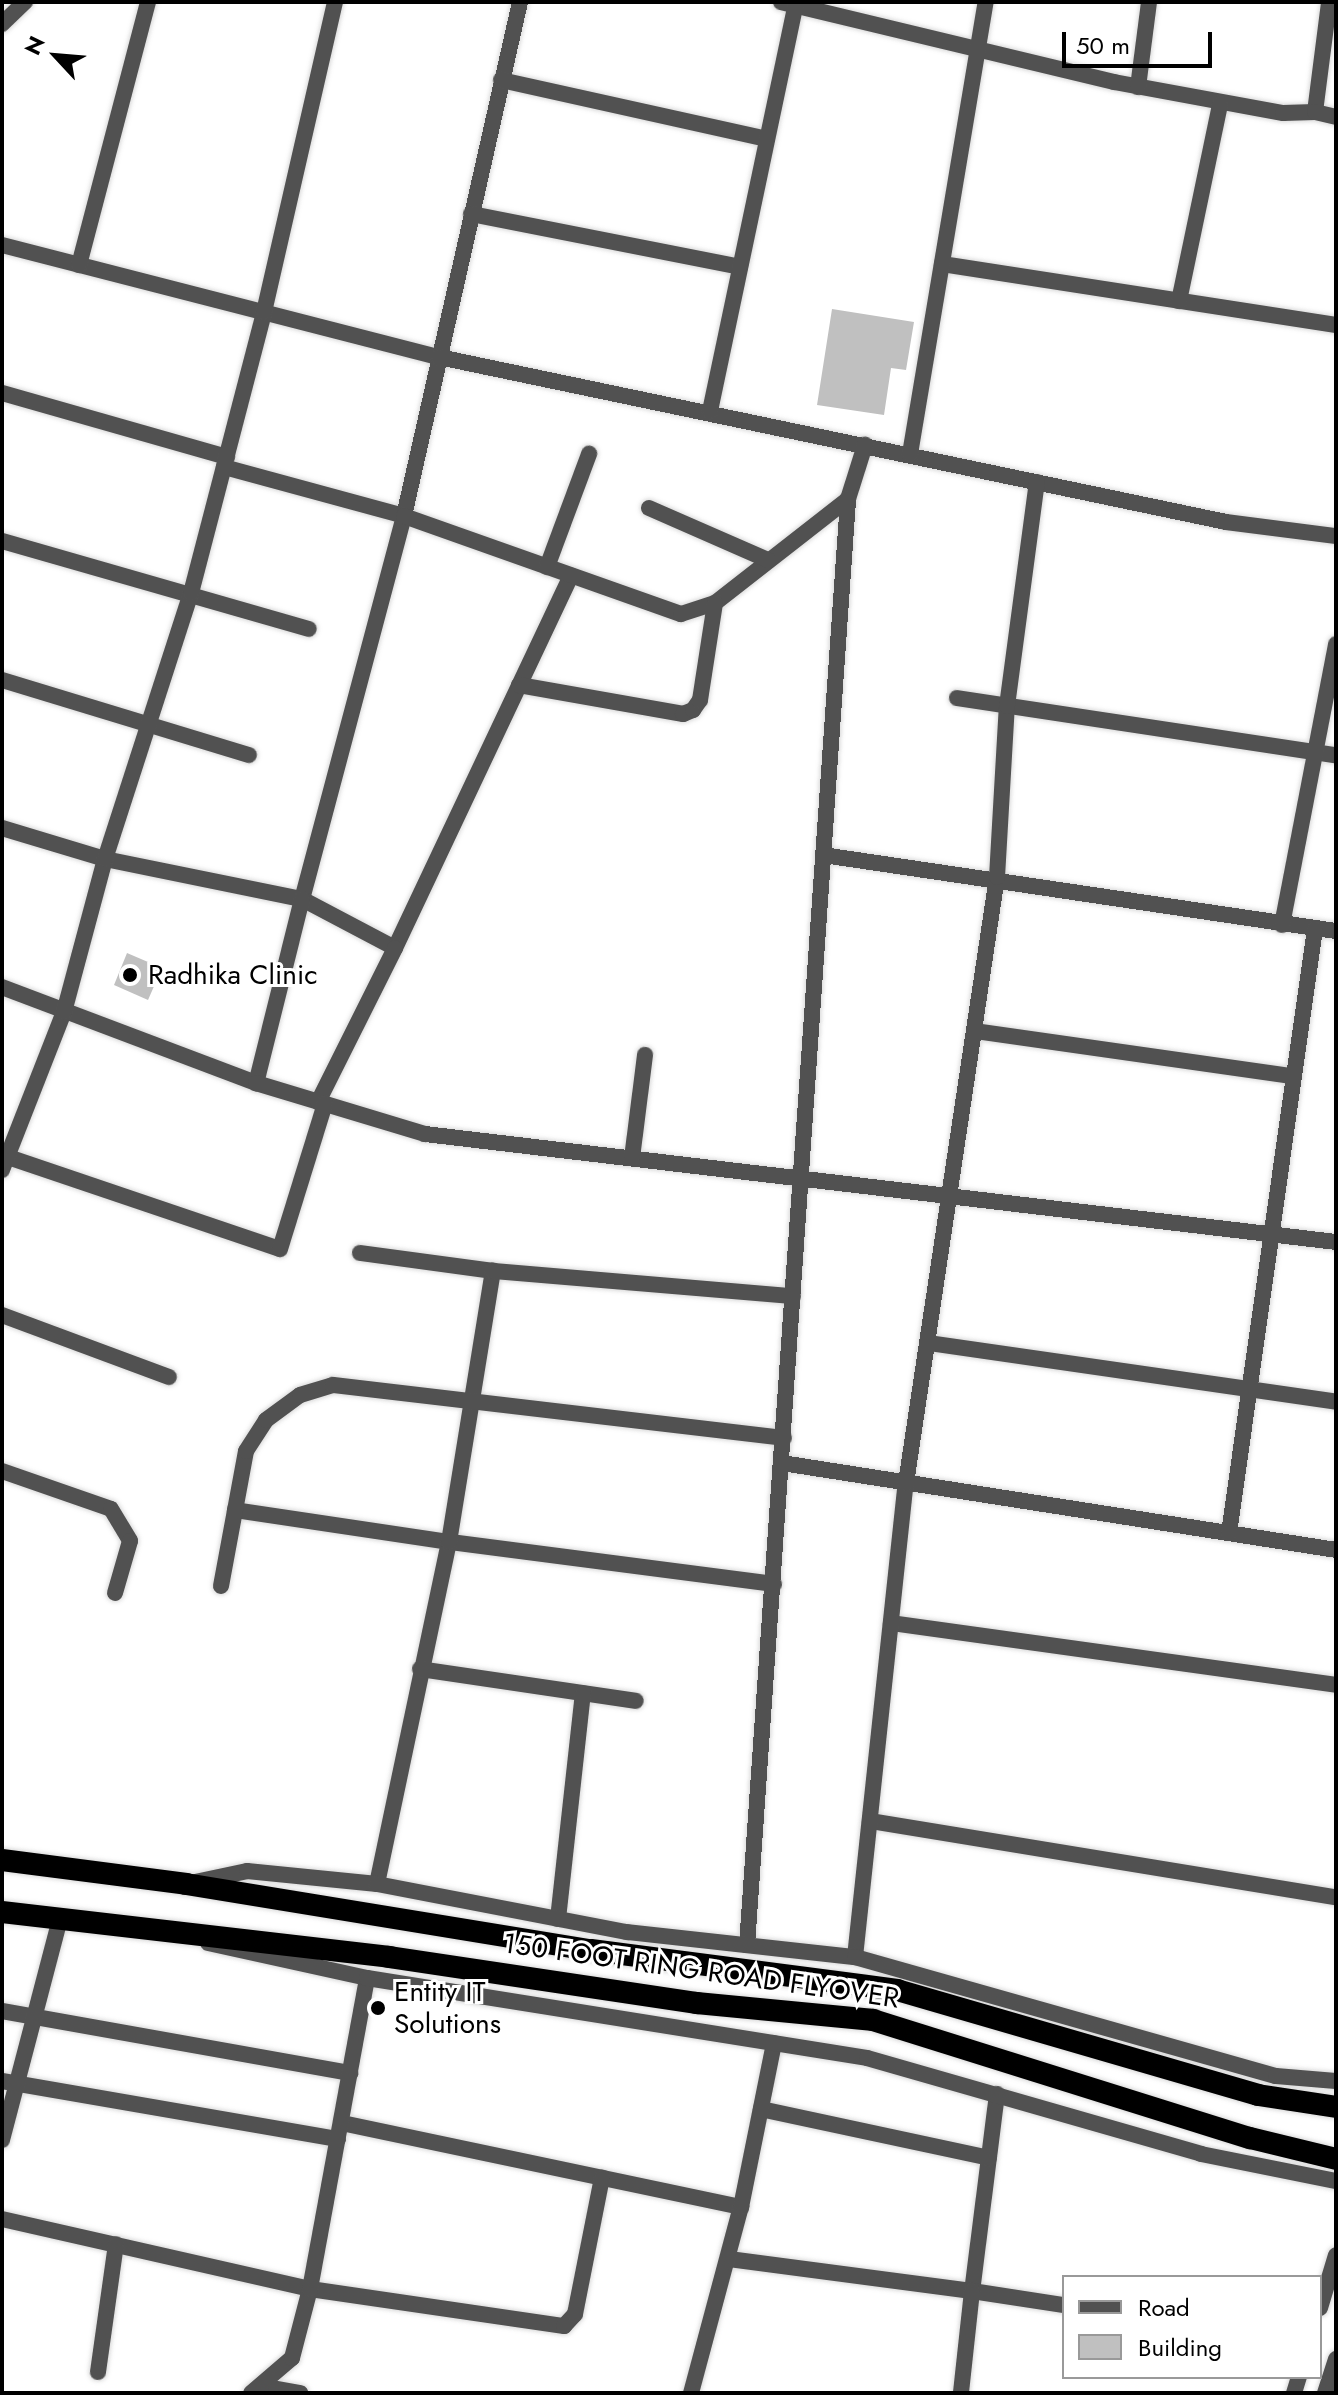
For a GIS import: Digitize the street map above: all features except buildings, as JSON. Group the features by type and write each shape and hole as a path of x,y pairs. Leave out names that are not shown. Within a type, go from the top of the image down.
{"highway":[{"name":"150 FOOT RING ROAD FLYOVER","path":"2,1860 186,1884 591,1950 897,1990 1258,2095 1336,2107"},
{"name":"150 FOOT RING ROAD FLYOVER","path":"2,1912 293,1947 697,2003 873,2020 1250,2138 1336,2159"}],"street":[{"path":"2,24 25,2"},
{"path":"79,265 148,2"},
{"path":"335,2 264,312 191,593 105,859 64,1012 4,1161 280,1249 321,1103 571,576"},
{"path":"256,1083 404,516 520,2"},
{"path":"910,454 986,2"},
{"path":"1138,87 1149,2"},
{"path":"1315,112 1329,2"},
{"path":"710,411 767,139 790,3 1138,87 1220,104 1315,112 1336,117"},
{"path":"501,80 767,139"},
{"path":"1179,301 1220,104"},
{"path":"471,214 740,267"},
{"path":"2,245 439,357 710,411 1226,522 1336,536"},
{"path":"942,264 1336,325"},
{"path":"2,393 404,516 681,614 715,603 848,499"},
{"path":"747,1945 848,499 865,445"},
{"path":"547,567 589,454"},
{"path":"855,1957 906,1483 997,877 1007,706 1037,482"},
{"path":"649,508 768,560"},
{"path":"2,541 309,629"},
{"path":"519,685 683,714 693,710 700,700 715,603"},
{"path":"1282,925 1336,644"},
{"path":"2,680 150,722 249,755"},
{"path":"957,698 1336,755"},
{"path":"2,828 105,859 302,899 395,948"},
{"path":"823,855 997,877 1282,925 1336,931"},
{"path":"1229,1533 1315,929"},
{"path":"2,987 256,1083 425,1134 948,1193 1336,1242"},
{"path":"975,1031 1293,1076"},
{"path":"632,1158 645,1055"},
{"path":"360,1253 493,1271 793,1296"},
{"path":"377,1884 449,1542 493,1271"},
{"path":"2,1315 169,1377"},
{"path":"929,1343 1336,1402"},
{"path":"221,1586 246,1451 266,1420 300,1395 333,1385 472,1404 784,1438"},
{"path":"782,1463 1336,1550"},
{"path":"2,1471 111,1509 130,1541 115,1593"},
{"path":"235,1510 449,1542 774,1584"},
{"path":"891,1623 1336,1685"},
{"path":"420,1669 636,1701"},
{"path":"558,1919 583,1693"},
{"path":"870,1821 1336,1897"},
{"path":"186,1884 247,1871 377,1884 558,1919 855,1957 1276,2076 1336,2081"},
{"path":"2,2140 8,2082 35,2017 60,1919"},
{"path":"184,1936 256,1958 367,1978 867,2058 1201,2154 1336,2181"},
{"path":"255,2390 292,2358 310,2289 367,1978"},
{"path":"2,2011 351,2073"},
{"path":"691,2393 729,2259 774,2043"},
{"path":"8,2082 340,2131 602,2178 741,2207"},
{"path":"961,2393 997,2094"},
{"path":"761,2109 989,2158"},
{"path":"2,2219 310,2289 564,2326 575,2314 602,2178"},
{"path":"98,2372 116,2244"},
{"path":"1322,2301 1336,2255"},
{"path":"729,2259 1062,2305"},
{"path":"1325,2393 1336,2359"},
{"path":"255,2390 300,2393"}],"place":[{"name":"Radhika Clinic","path":"130,975"},
{"name":"Entity IT Solutions","path":"378,2008"}]}
